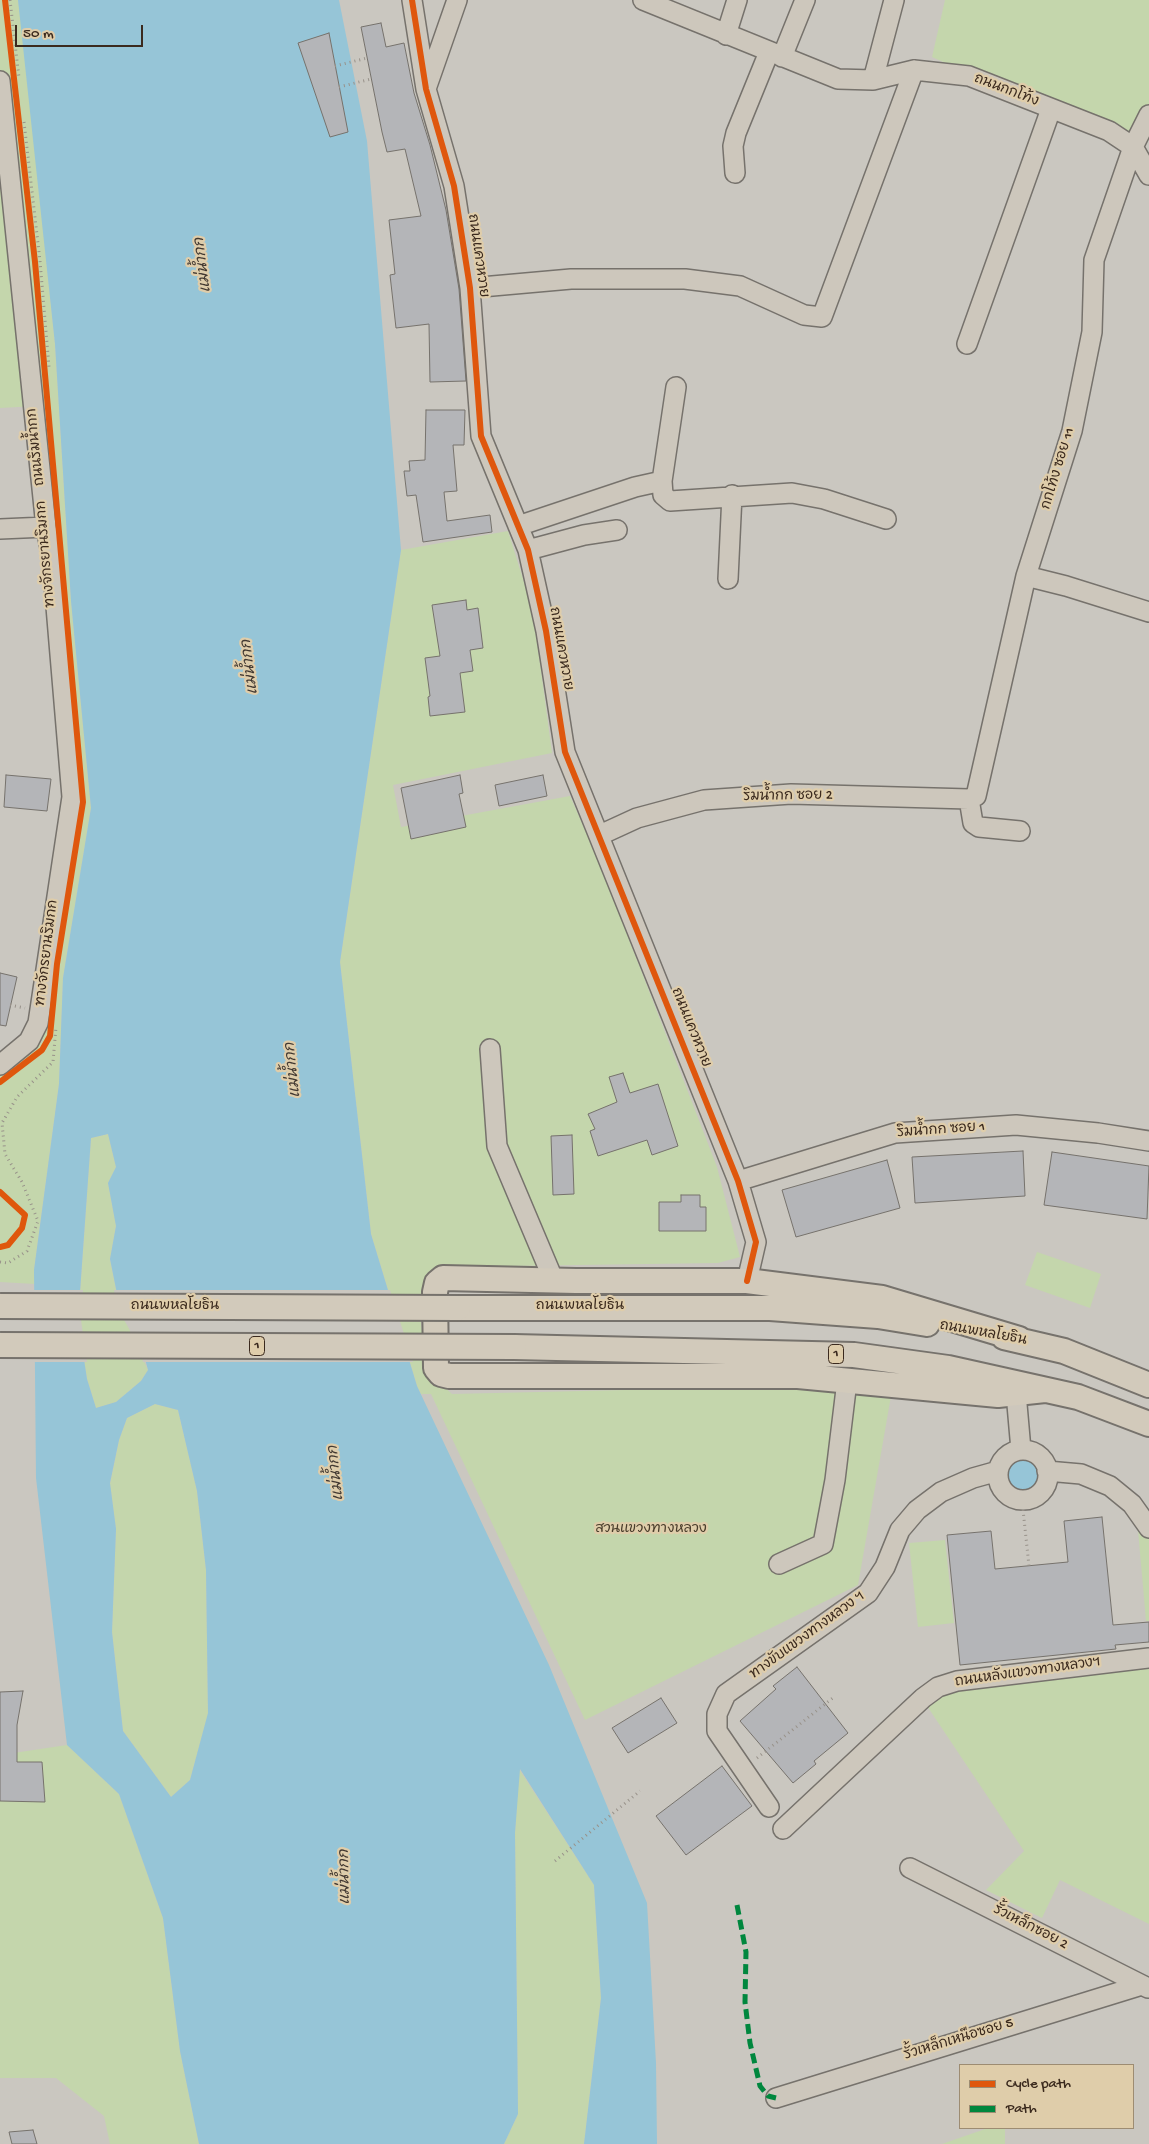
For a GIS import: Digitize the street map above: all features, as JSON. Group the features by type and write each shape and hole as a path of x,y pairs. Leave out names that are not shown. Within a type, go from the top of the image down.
{"main road":[{"path":"1018,1339 882,1298 747,1281 554,1281 443,1278 437,1283 435,1292 436,1368 441,1374 449,1376 798,1376 998,1395 1045,1390"},
{"name":"ถนนพหลโยธิน","path":"0,1306 770,1308 878,1316 1018,1339 1064,1351 1149,1385"},
{"name":"1","path":"0,1345 514,1346 854,1355 948,1368 1078,1397 1149,1424"}],"street":[{"name":"ถนนแควหวาย","path":"412,0 426,89 454,186 470,288 481,436 528,550 546,630 565,752 738,1181 756,1242 747,1281"},
{"path":"426,89 457,0"},
{"name":"ถนนกกโท้ง","path":"643,0 838,79 873,80 914,70 969,76 1109,131 1133,147 1149,175"},
{"path":"726,35 737,0"},
{"path":"735,173 733,146 736,132 805,0"},
{"path":"873,80 894,0"},
{"path":"470,288 571,279 685,279 740,286 804,315 822,317 914,70"},
{"name":"ถนนริมน้ำกก","path":"0,1065 29,1041 38,1023 72,797 52,559 46,527 7,84"},
{"path":"967,344 1051,109"},
{"name":"กกโท้ง ซอย 11","path":"973,795 1026,576 1072,431 1092,332 1094,260 1133,147 1149,115"},
{"path":"676,387 662,481 662,495 670,502 792,493 824,499 886,519"},
{"path":"518,526 635,487 662,481"},
{"path":"728,579 732,496"},
{"path":"0,529 46,527"},
{"path":"528,550 584,535 617,530"},
{"path":"1026,576 1149,612"},
{"name":"ริมน้ำกก ซอย 2","path":"600,836 636,818 704,800 791,794 973,795"},
{"path":"973,795 970,819 979,827 1020,831"},
{"path":"490,1049 496,1146 554,1281"},
{"name":"ริมน้ำกก ซอย 1","path":"738,1181 895,1133 1016,1125 1098,1133 1149,1142"},
{"path":"779,1564 823,1544 835,1480 847,1381"},
{"path":"1016,1393 1021,1450"},
{"path":"1021,1450 1030,1451 1042,1458 1048,1471 1044,1488 1034,1497 1022,1500 1004,1492 1000,1485 998,1471 1004,1458 1010,1453 1021,1450"},
{"name":"ทางขับแขวงทางหลวง ฯ","path":"769,1808 717,1731 717,1714 726,1694 868,1593 885,1567 900,1530 917,1510 941,1492 973,1478 998,1471"},
{"path":"1048,1471 1081,1474 1110,1486 1132,1504 1149,1528"},
{"name":"ถนนหลังแขวงทางหลวงฯ","path":"783,1830 923,1698 938,1687 957,1681 1149,1658"},
{"name":"รั้วเหล็กซอย 2","path":"910,1868 1145,1987"},
{"name":"รั้วเหล็กเหนือซอย 5","path":"776,2098 1145,1987"}],"path":[{"path":"4,0 7,84"},
{"path":"335,66 367,58"},
{"path":"339,87 371,79"},
{"path":"18,116 44,370"},
{"path":"1022,1500 1029,1566"},
{"path":"743,1770 834,1697"},
{"path":"554,1861 640,1791"}],"green space":[{"path":"0,0 18,0 23,33 55,344 71,601 91,808 63,978 59,1084 34,1270 35,1284 0,1282 0,1076 42,1042 80,802 37,406 0,408"},
{"path":"945,0 1149,0 1149,115 1133,147 932,57"},
{"name":"สวนแขวงทางหลวง","path":"508,531 533,611 552,753 393,785 401,827 570,796 598,859 717,1167 740,1257 718,1263 438,1267 423,1292 421,1323 426,1363 437,1380 452,1394 798,1386 891,1396 858,1585 585,1720 431,1394 421,1394 417,1386 371,1234 340,962 401,550"},
{"path":"108,1134 116,1167 108,1183 116,1226 110,1259 120,1309 148,1370 141,1381 116,1402 96,1408 87,1379 78,1321 91,1138"},
{"path":"1037,1252 1101,1274 1090,1308 1025,1285"},
{"path":"155,1404 178,1410 197,1491 206,1570 208,1714 190,1780 171,1797 123,1731 112,1632 116,1529 110,1484 119,1440 127,1418"},
{"path":"1149,1529 1149,1621 1146,1621 1138,1530"},
{"path":"945,1540 954,1623 918,1627 909,1543"},
{"path":"1149,1663 1149,1924 1060,1880 1042,1918 986,1890 1024,1851 927,1706 945,1692"},
{"path":"67,1745 119,1794 163,1918 180,2051 199,2144 110,2144 104,2116 56,2078 0,2078 0,1755"},
{"path":"519,1769 594,1885 601,1998 584,2144 504,2144 518,2114 515,1833"},
{"path":"985,2129 1005,2129 1005,2144 942,2144"}],"water":[{"name":"แม่น้ำกก","path":"18,0 339,0 367,141 401,550 340,962 371,1234 417,1386 549,1665 647,1903 656,2063 657,2144 584,2144 601,1998 594,1885 520,1769 515,1833 518,2114 504,2144 199,2144 180,2051 163,1918 119,1794 67,1745 36,1478 34,1270 59,1084 63,978 91,808 71,601 55,344","holes":["108,1134 116,1167 108,1183 116,1226 110,1259 120,1309 141,1344 148,1370 141,1381 116,1402 96,1408 87,1379 78,1320 91,1138","155,1404 178,1410 197,1491 206,1570 208,1713 190,1780 171,1797 123,1731 112,1632 116,1529 110,1483 119,1440 127,1418"]},
{"path":"1023,1460 1034,1464 1038,1475 1034,1486 1023,1490 1012,1486 1008,1475 1012,1464"}],"pier":[{"path":"32,1290 83,1290 81,1320 87,1362 33,1362"},
{"path":"114,1290 390,1290 413,1362 143,1362 139,1345 118,1310"}],"building":[{"path":"381,23 386,47 404,43 414,93 430,145 446,210 459,289 466,381 430,382 429,324 396,328 390,275 395,274 389,220 421,216 405,149 387,152 382,132 361,27"},
{"path":"329,33 348,132 330,137 298,43"},
{"path":"426,410 465,410 464,445 453,445 457,491 444,492 447,521 490,515 492,532 423,542 416,495 407,496 404,471 410,471 409,461 425,460"},
{"path":"466,600 467,610 478,608 483,648 470,650 473,671 460,673 465,712 430,716 428,697 430,696 425,658 440,656 432,605"},
{"path":"6,775 51,779 47,811 4,807"},
{"path":"460,775 463,793 459,794 466,827 411,839 401,788"},
{"path":"543,775 547,796 499,806 495,785"},
{"path":"0,973 17,977 6,1026 0,1025"},
{"path":"623,1073 630,1093 658,1084 678,1146 652,1155 647,1140 598,1156 590,1131 595,1129 588,1114 617,1102 609,1077"},
{"path":"572,1135 574,1194 553,1195 551,1136"},
{"path":"1023,1151 1025,1196 915,1203 912,1157"},
{"path":"1052,1152 1149,1166 1147,1219 1044,1205"},
{"path":"887,1160 900,1208 796,1237 782,1190"},
{"path":"681,1195 700,1195 700,1207 706,1207 706,1231 659,1231 659,1202 681,1202"},
{"path":"1102,1517 1113,1625 1149,1622 1149,1642 1115,1645 1116,1649 960,1665 947,1535 991,1531 995,1569 1068,1562 1064,1521"},
{"path":"797,1667 848,1733 814,1761 816,1764 793,1783 740,1721 776,1689 773,1686"},
{"path":"23,1691 17,1725 17,1762 42,1762 45,1802 0,1801 0,1692"},
{"path":"661,1698 677,1723 628,1753 612,1728"},
{"path":"722,1766 752,1806 686,1855 656,1816"},
{"path":"33,2130 37,2144 12,2144 9,2132"}],"marked path":[{"path":"737,1905 746,1952 745,2002 750,2043 760,2086 768,2096 776,2098"}],"cycle path":[{"name":"ทางจักรยานริมกก","path":"0,1082 42,1050 50,1036 57,964 83,802 35,262 5,0"},
{"path":"412,0 426,89 454,186 470,288 481,436 528,550 546,631 565,752 738,1181 756,1242 747,1281"},
{"path":"0,1192 25,1215 22,1228 8,1245 0,1247"}]}
